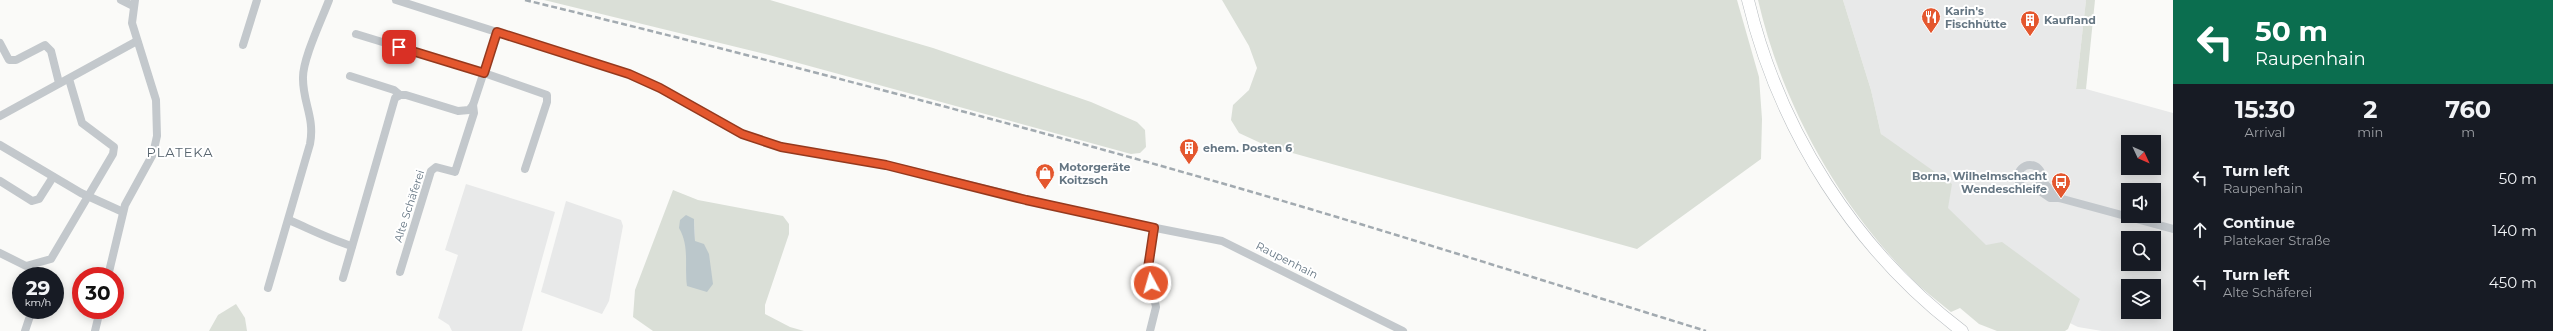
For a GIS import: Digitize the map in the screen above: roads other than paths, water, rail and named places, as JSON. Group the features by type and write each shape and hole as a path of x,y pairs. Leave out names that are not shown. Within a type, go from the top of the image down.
{"main road":[{"path":"1748,0 1764,56 1784,106 1819,174 1852,220 1887,263 1909,286 1946,319 1962,331"}],"street":[{"path":"110,267 128,198 152,154 157,136 156,100 132,23 134,3 121,0"},
{"path":"243,45 257,0"},
{"path":"268,288 289,220 313,129 303,78 329,0"},
{"name":"Raupenhain","path":"396,0 579,57 645,81 723,124 753,138 799,151 886,165 996,192 1231,244 1403,331"},
{"name":"Alte Schäferei","path":"400,272 431,171 436,167 455,172 474,113 473,105 497,32"},
{"path":"356,34 484,73 546,95 547,102 525,169"},
{"path":"0,116 137,41"},
{"path":"0,43 9,60 16,60 45,45 51,51 59,83"},
{"path":"350,76 394,90 400,95 413,96 458,111 470,110 473,105"},
{"path":"0,253 26,266 51,259 81,206 90,196 113,154 114,147 82,123 69,79"},
{"path":"343,278 393,104 400,95"},
{"path":"0,145 53,177 124,212"},
{"path":"2034,188 2041,180 2042,174 2036,167 2028,165 2023,168 2018,176 2019,182 2025,187 2034,188 2050,198 2059,198 2173,229"},
{"path":"0,182 32,201 39,199 53,177"},
{"path":"2041,180 2059,198"},
{"path":"289,220 313,230 325,238 352,246"},
{"path":"1150,331 1156,306 1148,268 1154,228"},
{"path":"25,331 29,319"},
{"path":"95,331 98,319"}],"railway":[{"path":"525,0 877,89 1141,160 1348,220 1706,331"}],"place":[{"name":"Karin's Fischhütte","path":"1931,34"},
{"name":"Kaufland","path":"2030,37"},
{"name":"ehem. Posten 6","path":"1189,165"},
{"name":"Motorgeräte Koitzsch","path":"1045,190"},
{"name":"Borna, Wilhelmschacht Wendeschleife","path":"2061,199"}],"district":[{"name":"PLATEKA","path":"180,152"}]}
